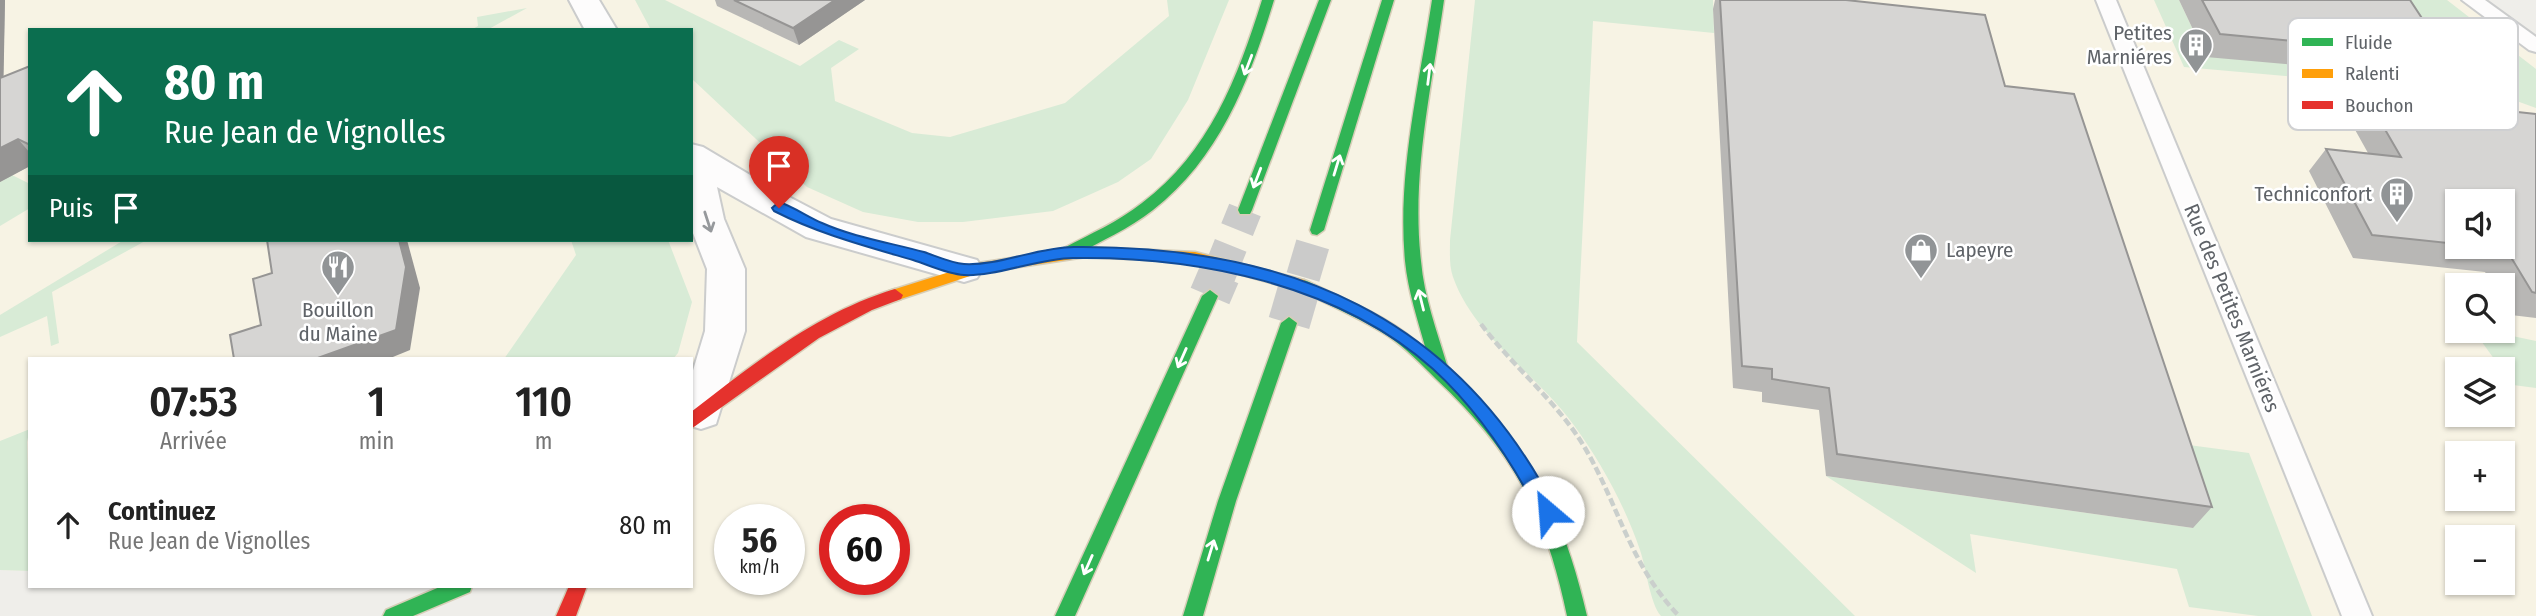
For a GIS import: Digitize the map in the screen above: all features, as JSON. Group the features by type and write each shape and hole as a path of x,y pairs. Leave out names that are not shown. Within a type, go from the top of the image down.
{"main road":[{"path":"1069,252 1149,206 1195,164 1230,110 1255,47 1268,0"},
{"path":"1245,210 1325,0"},
{"path":"1317,230 1388,0"},
{"path":"1438,0 1414,189 1412,247 1422,302 1440,365"},
{"path":"696,417 753,370 831,321 912,286 964,270 1069,252 1109,250 1192,258 1276,277 1355,310 1400,335 1440,365 1497,428 1525,468 1548,512 1572,585 1577,616"},
{"path":"1065,616 1210,296"},
{"path":"1193,616 1227,501 1289,323"},
{"path":"393,616 458,588"},
{"path":"566,616 577,588"}],"street":[{"path":"584,0 600,28"},
{"path":"693,157 759,197 819,228 964,270"},
{"path":"693,160 706,219 726,269 725,331 696,417"}],"lane":[{"name":"Rue des Petites Marniéres","path":"2106,0 2357,616"},
{"path":"2472,0 2497,18"},
{"path":"2518,33 2536,46"},
{"path":"1572,585 1603,616"}],"path":[{"path":"1476,316 1571,426 1604,487 1637,565 1666,605 1679,616"}],"shaded area":[{"path":"0,0 2472,0 2497,18 2288,18 2288,130 2518,130 2518,33 2536,46 2536,616 566,616 577,588 693,588 693,357 28,357 28,571 0,570"}],"green space":[{"path":"635,0 665,0 800,66 839,40 859,49 831,68 835,101 912,133 950,137 1065,103 1169,16 1167,0 1229,0 1188,100 1151,159 1118,182 1053,211 963,222 918,222 863,212 807,187 693,80 693,28 650,28"},
{"path":"1475,0 1713,0 1714,33 1593,21 1577,342 1855,616 1661,616 1654,603 1640,550 1627,517 1593,454 1558,405 1475,318 1452,273 1450,240"},
{"path":"2154,0 2179,0 2206,57 2288,30 2288,76 2184,67"},
{"path":"2380,0 2447,0 2470,18 2325,18"},
{"path":"527,8 491,28 474,28 478,26 477,17"},
{"path":"2518,55 2536,69 2536,108 2518,102"},
{"path":"12,175 28,183 28,209 0,226 0,182"},
{"path":"121,242 143,242 52,292 59,343 51,346 47,316 0,337 0,315"},
{"path":"572,242 669,242 692,302 675,357 505,357 576,255"},
{"path":"2515,337 2536,341 2536,388 2515,385 2515,357 2493,357 2483,343 2515,343"},
{"path":"28,430 28,571 0,570 0,441"},
{"path":"2166,442 2249,453 2312,616 2258,616 2189,607 2177,569 1970,534 1976,573 1826,476 2193,528"}],"building":[{"path":"734,0 835,0 793,28"},
{"name":"Lapeyre","path":"1720,0 1846,0 1985,15 2005,86 2074,94 2212,507 1837,454 1829,388 1772,379 1772,369 1742,366"},
{"name":"Techniconfort","path":"2202,0 2410,0 2422,18 2288,18 2288,40 2220,34"},
{"path":"28,67 28,144 18,139 0,148 0,78"},
{"name":"Techniconfort","path":"2518,112 2536,114 2536,293 2532,292 2512,259 2515,259 2515,189 2445,189 2445,243 2372,235 2326,149 2401,157 2385,130 2518,130"},
{"name":"Bouillon du Maine","path":"267,242 400,242 406,267 396,330 321,357 234,357 230,335 261,325 253,279 272,273"}],"tunnel":[{"path":"1218,277 1245,210"},
{"path":"1303,277 1317,230"},
{"path":"1210,296 1219,275"},
{"path":"1289,323 1303,275"}],"traffic: fast":[{"path":"1069,252 1149,206 1193,163 1210,139 1238,86 1268,0"},
{"path":"1245,210 1325,0"},
{"path":"1317,230 1388,0"},
{"path":"1438,0 1414,163 1411,229 1417,288 1439,365"},
{"path":"1304,286 1372,319 1400,336 1491,424 1530,480 1546,511 1569,578 1577,616"},
{"path":"1065,616 1210,296"},
{"path":"1193,616 1227,501 1289,323"},
{"path":"393,616 458,588"}],"traffic: slow":[{"path":"895,295 978,268 1086,252 1195,257 1304,286"}],"traffic: jam":[{"path":"693,420 813,333 895,295"},
{"path":"566,616 577,588"}],"place":[{"name":"Petites Marniéres","path":"2196,75"},
{"name":"Techniconfort","path":"2397,224"},
{"name":"Lapeyre","path":"1921,280"},
{"name":"Bouillon du Maine","path":"338,297"}],"route":[{"path":"779,208 819,228 964,270 1004,261 1069,252 1109,250 1192,258 1236,266 1316,292 1400,335 1440,365 1497,428 1525,468 1548,512"}]}
